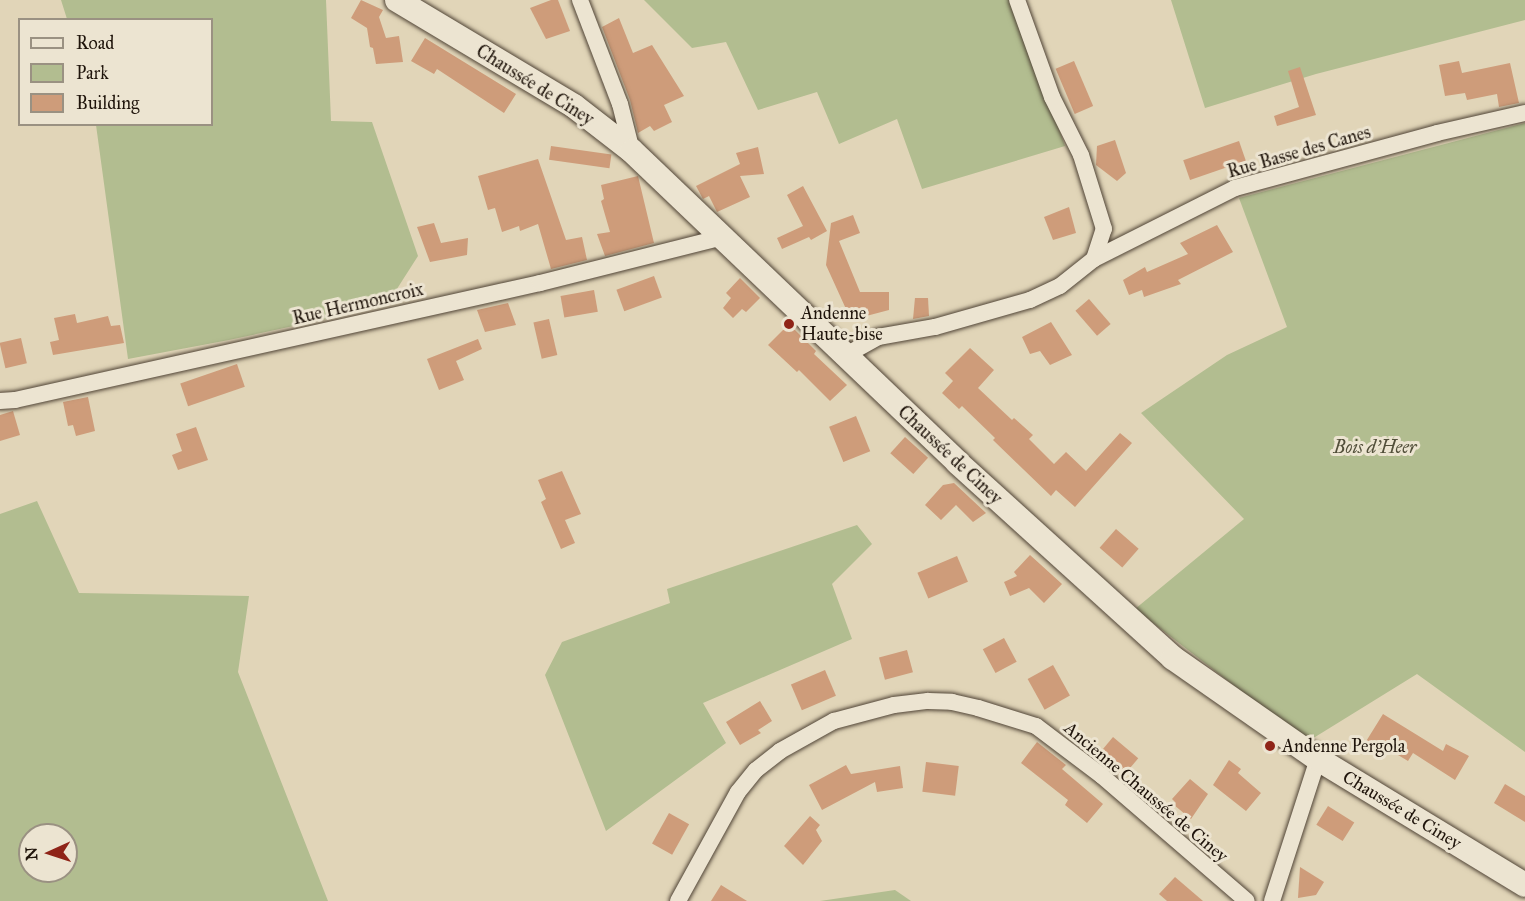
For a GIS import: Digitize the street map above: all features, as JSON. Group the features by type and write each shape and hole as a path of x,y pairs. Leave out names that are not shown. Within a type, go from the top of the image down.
{"main road":[{"name":"Chaussée de Ciney","path":"397,0 574,106 632,151 958,464 1173,658 1318,759 1525,885"}],"street":[{"path":"580,0 620,104 632,151"},
{"path":"1017,0 1052,97 1081,155 1104,229 1094,259"},
{"name":"Rue Basse des Canes","path":"846,355 878,337 935,327 1029,300 1060,286 1094,259 1235,188 1437,133 1525,113"},
{"name":"Rue Hermoncroix","path":"0,401 15,400 540,283 723,237"},
{"name":"Ancienne Chaussée de Ciney","path":"678,901 738,792 764,764 808,734 834,721 894,705 928,701 952,702 978,708 1036,726 1102,776 1247,901"},
{"path":"1272,901 1318,759"}],"green space":[{"path":"61,0 326,0 331,121 372,122 418,256 386,306 128,359 96,126 213,126 213,18 67,18"},
{"path":"644,0 1013,0 1065,146 922,189 897,119 839,144 817,92 758,110 726,42 692,48"},
{"path":"1171,0 1525,0 1525,20 1316,74 1205,108"},
{"name":"Bois d'Heer","path":"1525,123 1525,752 1417,674 1307,742 1135,609 1244,519 1141,413 1227,355 1287,327 1239,198"},
{"path":"37,501 79,593 249,596 238,672 328,901 0,901 0,514"},
{"path":"857,525 872,544 832,584 852,639 703,703 726,743 606,831 545,675 562,642 670,603 667,589"},
{"path":"895,890 911,901 820,901"}],"building":[{"path":"361,0 383,10 379,17 386,38 399,36 403,62 376,64 367,28 351,18"},
{"path":"551,0 558,0 570,31 546,39 530,8"},
{"path":"619,18 633,53 652,45 684,96 664,105 672,122 654,131 650,126 638,133 630,100 602,27"},
{"path":"425,38 516,94 504,113 437,69 434,74 411,61"},
{"path":"1074,61 1093,106 1075,114 1056,69"},
{"path":"1459,61 1462,73 1510,63 1519,103 1499,107 1497,94 1467,100 1465,93 1445,96 1439,65"},
{"path":"1300,67 1316,115 1277,126 1274,116 1299,107 1288,71"},
{"path":"1115,140 1126,173 1117,181 1096,165 1097,146"},
{"path":"1239,141 1246,161 1190,180 1183,160"},
{"path":"551,146 611,154 609,168 549,160"},
{"path":"758,147 764,174 740,176 750,197 717,212 709,196 703,199 696,186 740,164 736,153"},
{"path":"538,159 566,240 582,237 587,260 551,269 538,224 520,231 519,226 502,232 495,208 488,210 478,176"},
{"path":"638,176 654,243 605,256 597,234 610,232 601,201 604,199 601,185"},
{"path":"803,186 827,231 811,240 809,237 782,249 777,238 803,226 787,195"},
{"path":"1069,207 1076,233 1053,240 1044,217"},
{"path":"853,215 860,233 839,241 860,292 889,292 889,310 851,320 826,265 831,223"},
{"path":"434,223 441,243 468,238 467,255 430,262 417,227"},
{"path":"1217,225 1233,252 1178,280 1181,284 1144,297 1142,290 1129,295 1123,280 1145,267 1147,272 1188,254 1180,243"},
{"path":"654,276 662,298 624,311 616,290"},
{"path":"740,278 760,298 746,312 742,309 733,318 723,308 731,298 726,293"},
{"path":"594,290 598,312 564,318 561,296"},
{"path":"915,298 928,298 929,316 913,319"},
{"path":"1089,299 1111,324 1097,336 1075,311"},
{"path":"508,303 516,325 485,332 477,310"},
{"path":"75,314 77,323 108,316 111,326 120,325 124,343 53,355 50,342 59,340 54,318"},
{"path":"549,319 557,355 542,359 533,323"},
{"path":"1051,322 1072,355 1050,365 1040,351 1030,354 1022,337"},
{"path":"789,324 816,351 814,354 847,385 830,401 799,370 797,372 768,345"},
{"path":"21,338 27,363 5,368 0,343"},
{"path":"478,339 482,349 456,361 464,380 439,390 427,359"},
{"path":"970,348 994,370 978,388 1012,420 1014,418 1033,435 1029,439 1054,464 1066,452 1086,471 1120,433 1132,443 1075,507 1056,490 1051,496 993,440 995,438 962,406 959,409 942,393 953,381 945,373"},
{"path":"237,364 245,387 188,406 180,384"},
{"path":"88,397 95,431 76,436 73,425 68,426 63,402"},
{"path":"13,411 20,435 0,441 0,415"},
{"path":"856,416 870,451 843,462 829,427"},
{"path":"196,427 208,460 178,470 172,455 182,451 176,434"},
{"path":"905,437 928,458 913,474 890,453"},
{"path":"562,471 581,514 565,520 575,543 561,549 541,502 546,499 538,480"},
{"path":"954,483 986,513 973,522 956,505 941,520 925,505 943,485"},
{"path":"1116,529 1139,549 1122,568 1100,548"},
{"path":"1030,555 1062,584 1044,603 1029,588 1010,596 1004,582 1017,576 1014,572"},
{"path":"957,556 968,582 928,599 917,573"},
{"path":"1004,638 1017,662 995,673 983,649"},
{"path":"907,650 913,672 885,680 879,658"},
{"path":"1053,665 1070,696 1045,710 1028,679"},
{"path":"825,670 836,696 802,710 791,684"},
{"path":"760,701 772,721 758,730 761,733 740,745 726,722"},
{"path":"1383,714 1443,751 1446,744 1469,756 1455,780 1413,753 1408,761 1383,746 1380,752 1365,743"},
{"path":"1113,737 1138,758 1122,777 1097,756"},
{"path":"1037,742 1066,765 1062,769 1103,804 1087,823 1065,805 1068,800 1021,763"},
{"path":"1229,760 1241,769 1238,773 1261,793 1246,811 1213,785"},
{"path":"926,762 959,766 955,796 922,792"},
{"path":"846,765 851,774 900,766 903,788 877,792 875,782 822,810 809,785"},
{"path":"1190,779 1208,794 1191,819 1174,805 1176,803 1172,799"},
{"path":"1505,784 1525,796 1525,822 1494,803"},
{"path":"1328,806 1354,822 1343,841 1316,825"},
{"path":"669,813 689,824 672,855 652,844"},
{"path":"810,816 820,825 816,830 822,841 803,865 784,846"},
{"path":"1300,867 1324,882 1316,895 1298,898"},
{"path":"1175,877 1203,901 1167,901 1159,894"},
{"path":"721,885 747,901 711,901"}],"place":[{"name":"Andenne Haute-bise","path":"789,324"},
{"name":"Andenne Pergola","path":"1270,746"}]}
